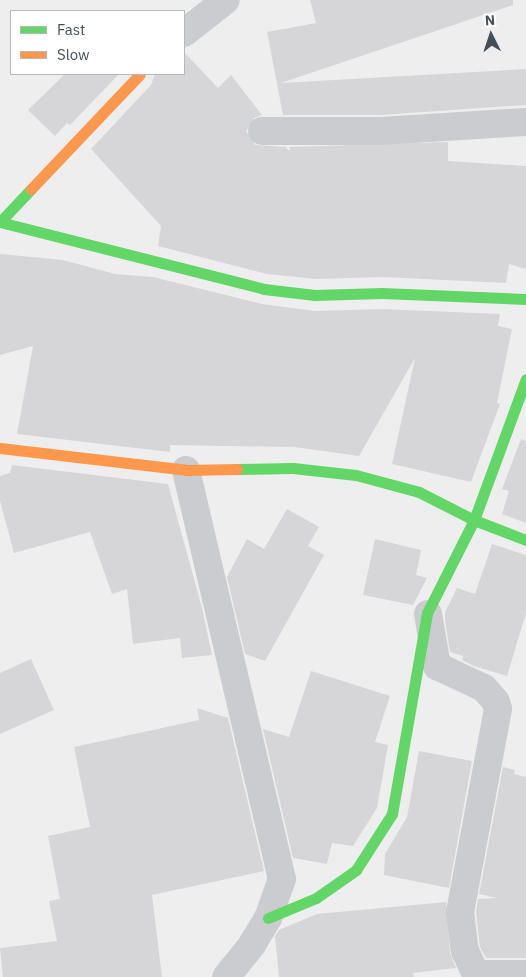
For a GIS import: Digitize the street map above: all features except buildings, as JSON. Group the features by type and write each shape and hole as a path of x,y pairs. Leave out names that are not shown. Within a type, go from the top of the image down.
{"street":[{"path":"185,32 226,0"},
{"path":"139,75 0,222 264,290 316,295 392,293 526,299"},
{"path":"262,131 381,131 526,122"},
{"path":"268,918 316,898 356,870 392,814 427,613 474,520 526,379"},
{"path":"0,448 186,470 293,468 356,475 419,492 474,520 526,540"},
{"path":"186,470 282,879 268,918 252,945 226,977"},
{"path":"427,613 437,666 484,688 496,702 498,709 460,912 465,951 478,976 526,974"}],"traffic: fast":[{"path":"31,189 0,222 264,289 315,295 382,293 526,299"},
{"path":"268,918 316,898 356,870 392,814 427,613 474,520 526,379"},
{"path":"237,469 293,468 356,475 419,492 474,520 526,540"}],"traffic: slow":[{"path":"31,189 139,75"},
{"path":"0,448 186,470 237,469"}]}
